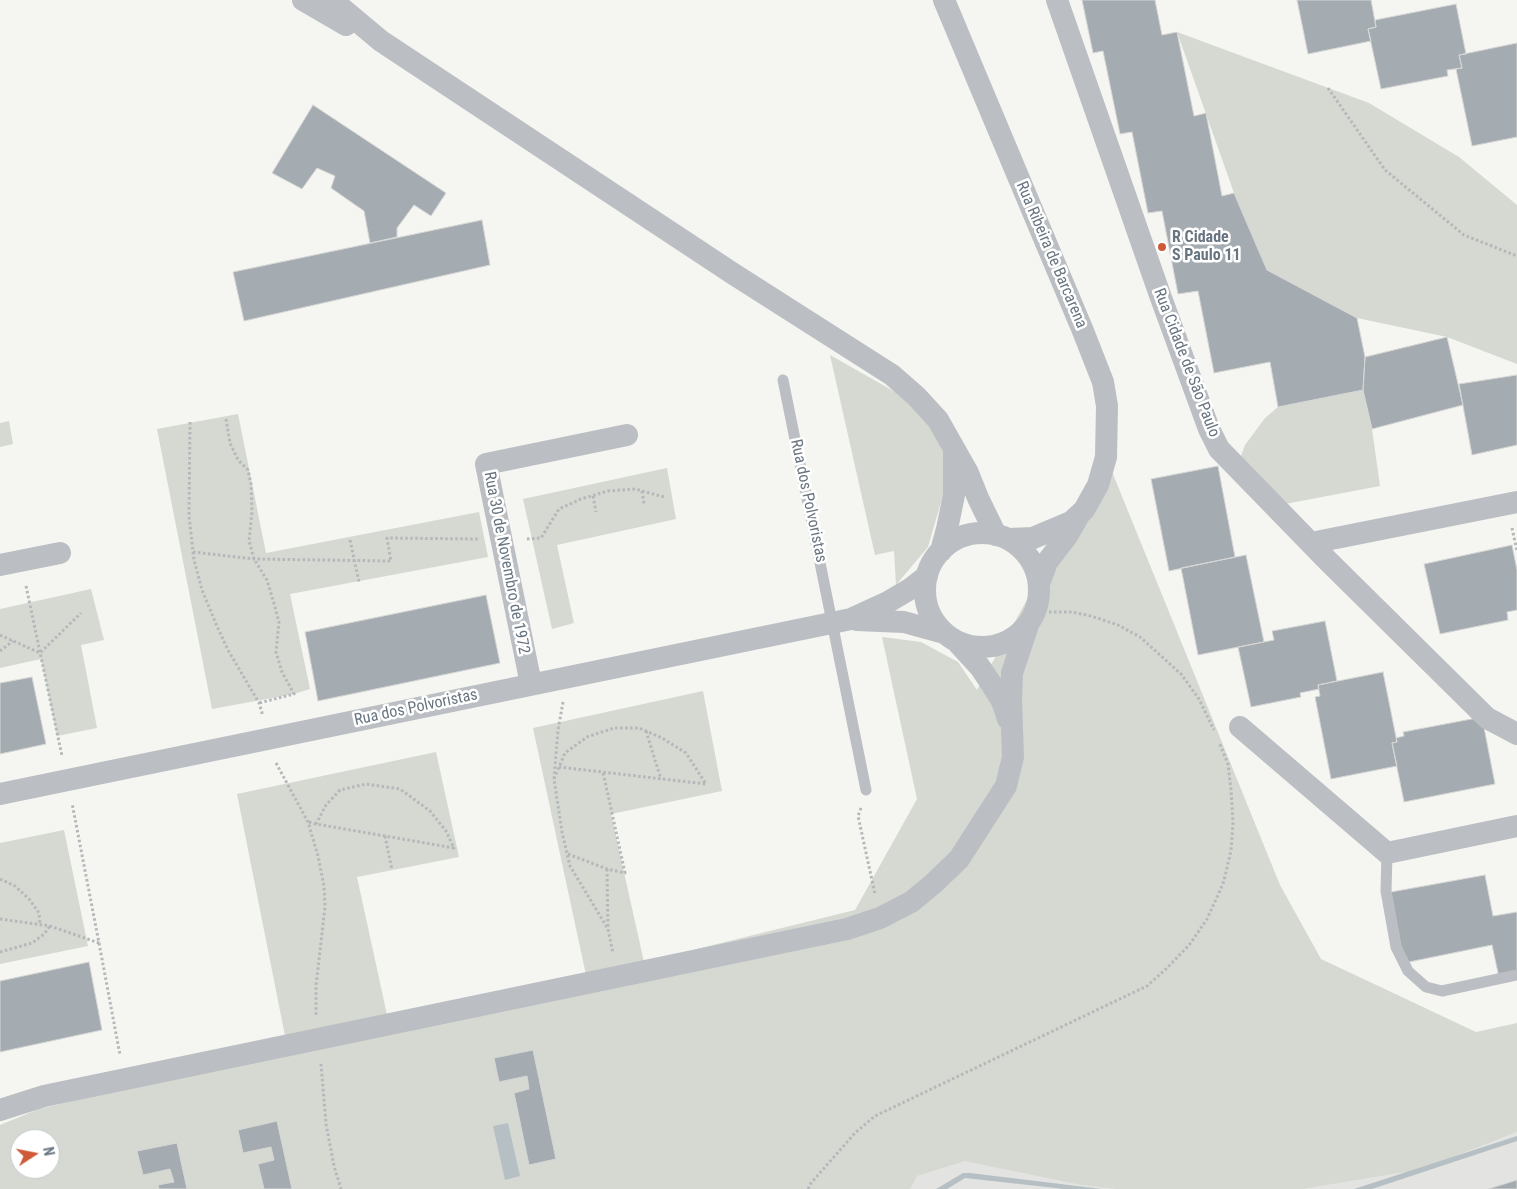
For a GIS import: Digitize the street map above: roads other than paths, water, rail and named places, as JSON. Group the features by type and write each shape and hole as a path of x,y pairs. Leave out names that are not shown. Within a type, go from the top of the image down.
{"street":[{"path":"303,0 351,28 381,41"},
{"path":"332,0 381,41 732,273 892,375 916,396 938,420 954,445 978,498 1002,537"},
{"name":"Rua Ribeira de Barcarena","path":"944,0 1103,382 1107,406 1106,457 1098,485 1084,510 1072,522 1033,538 1002,537"},
{"name":"Rua Cidade de São Paulo","path":"1057,0 1160,295 1209,429 1219,449 1234,467 1488,718 1517,734"},
{"name":"Rua 30 de Novembro de 1972","path":"531,684 486,464 626,435"},
{"path":"941,551 954,495 954,445"},
{"path":"1311,544 1517,502"},
{"name":"Rua Ribeira de Barcarena","path":"1039,584 1047,562 1080,514"},
{"path":"0,1110 44,1096 124,1078 847,929 880,918 910,902 933,884 959,859 1006,786 1013,757 1013,735 1011,700 1012,672 1039,598 1036,570 1020,547 1002,537 982,533 967,535 953,541 932,562 927,576 925,591 928,607 934,621 980,667 1002,702 1013,735"},
{"path":"10,563 60,553"},
{"name":"Rua dos Polvoristas","path":"0,794 842,621 888,602 927,576"},
{"path":"951,638 977,648 996,646 1014,638 1031,619"},
{"name":"Rua dos Polvoristas","path":"842,621 904,622 951,638"},
{"path":"1240,727 1387,853 1517,826"}],"lane":[{"name":"Rua dos Polvoristas","path":"783,380 842,621 866,790"},
{"path":"1387,853 1386,891 1396,947 1408,971 1426,988 1442,991 1517,975"}],"place":[{"name":"R Cidade S Paulo 11","path":"1162,247"}]}
